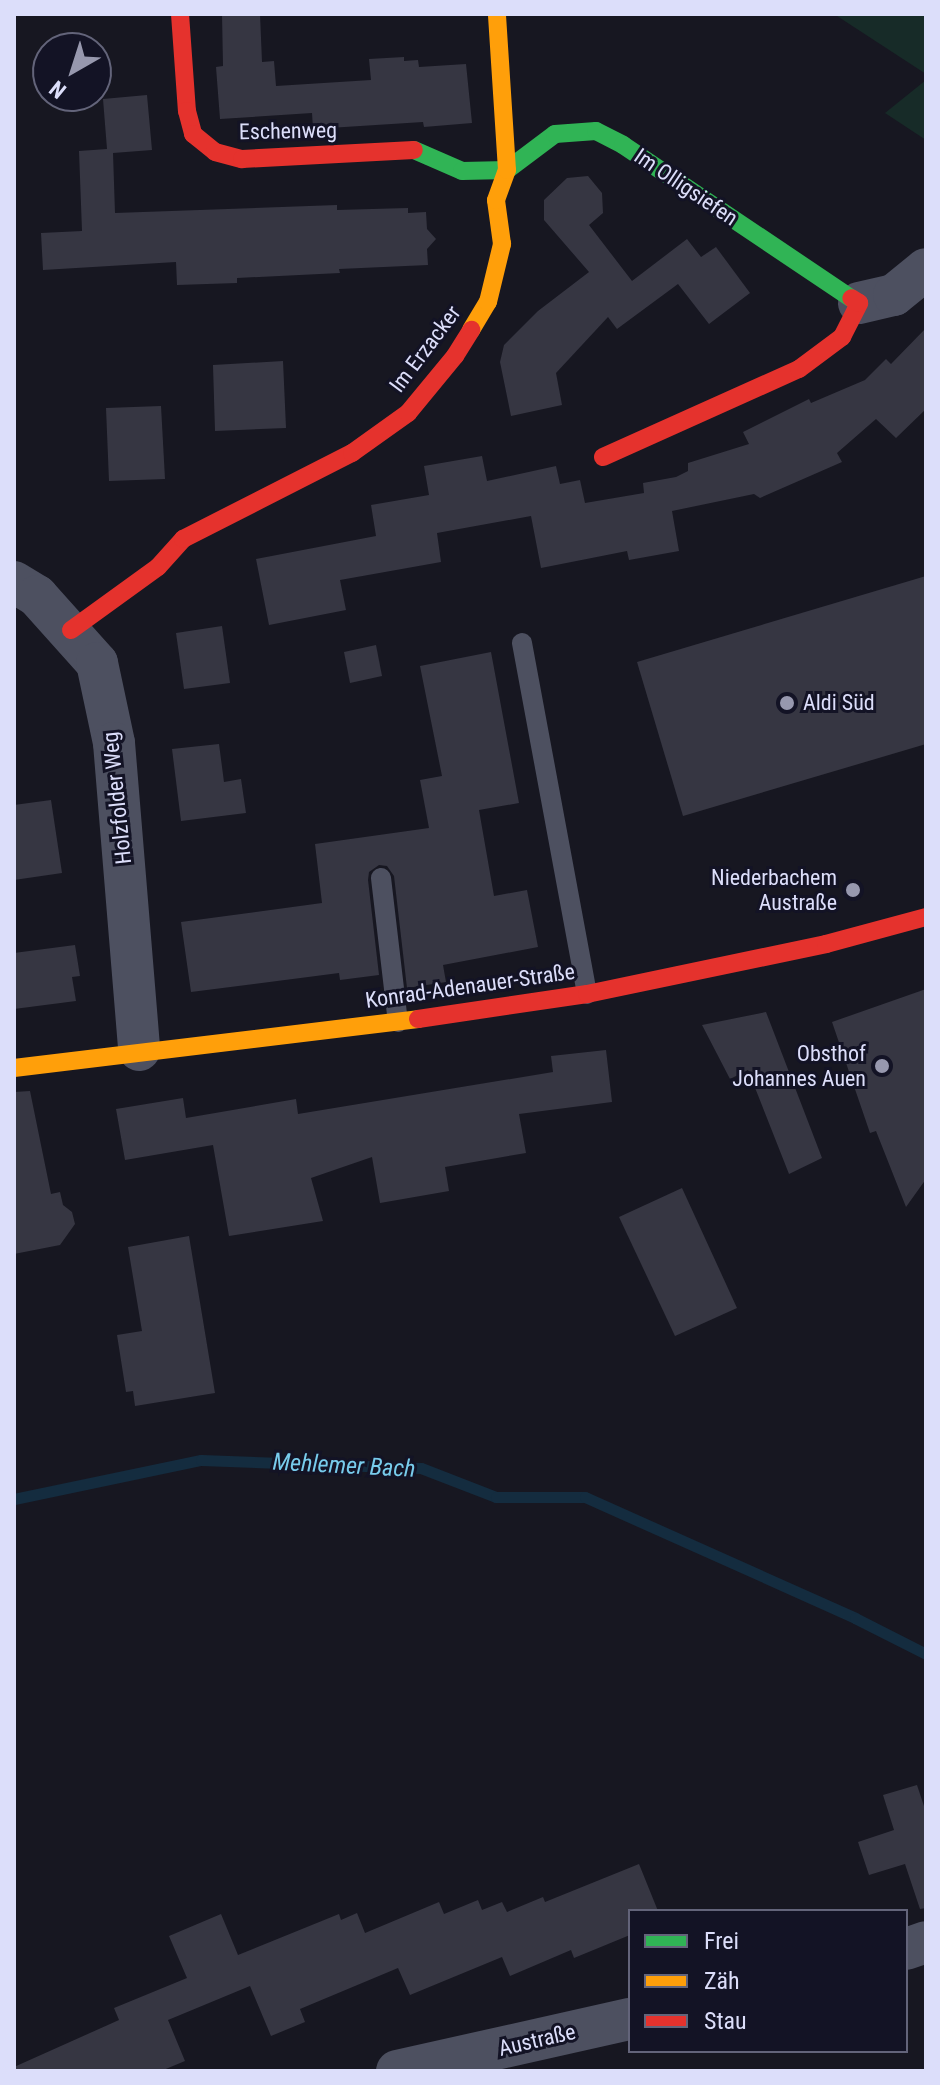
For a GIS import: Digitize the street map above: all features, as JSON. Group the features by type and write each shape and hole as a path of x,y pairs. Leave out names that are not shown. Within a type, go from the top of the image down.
{"street":[{"name":"Eschenweg","path":"180,14 187,111 193,134 215,152 242,159 414,150 462,171 507,170"},
{"name":"Im Erzacker","path":"71,630 158,567 183,539 352,453 408,413 455,356 488,302 502,244 496,200 507,170 497,14"},
{"name":"Im Olligsiefen","path":"507,170 555,134 596,131 623,145 859,303"},
{"path":"603,457 799,369 842,337 859,303 894,295 926,269"},
{"name":"Holzfolder Weg","path":"14,582 37,596 71,630 97,663 114,743 139,1050"},
{"name":"Konrad-Adenauer-Straße","path":"14,1068 139,1050 398,1022 587,994 848,939 926,917"},
{"name":"Austraße","path":"397,2071 628,2019"}],"lane":[{"path":"522,643 587,994"},
{"path":"381,878 398,1022"}],"green space":[{"path":"834,14 926,14 926,74"},
{"path":"926,80 926,140 885,113"}],"building":[{"path":"222,14 260,14 262,62 274,61 276,86 371,80 369,59 404,57 404,61 418,60 419,67 466,64 472,123 424,127 423,122 313,129 312,113 220,119 216,67 223,66"},
{"path":"147,95 152,150 113,153 115,213 337,205 337,210 408,208 408,213 426,212 427,229 436,239 427,249 428,265 339,269 340,273 237,278 237,283 177,285 176,262 43,270 41,233 82,231 79,151 107,149 104,112 112,112 112,98"},
{"path":"588,176 602,193 603,213 589,225 632,281 687,239 701,257 716,247 750,293 709,324 678,284 617,329 608,317 556,373 562,405 511,416 500,362 504,345 538,311 589,272 544,220 544,200 567,178"},
{"path":"926,328 926,409 896,438 876,419 837,453 842,462 760,498 754,494 672,511 679,551 629,560 627,551 541,568 531,516 437,533 441,562 340,580 346,610 269,625 256,559 376,536 371,505 429,495 424,466 482,456 487,481 556,466 560,484 580,480 585,503 644,493 643,483 676,477 688,471 688,463 749,444 743,432 809,399 811,403 865,380 886,359 891,364"},
{"path":"283,361 286,428 215,431 213,365"},
{"path":"161,406 165,479 109,481 106,408"},
{"name":"Aldi Süd","path":"926,576 926,744 683,816 637,662"},
{"path":"222,626 230,683 184,689 176,633"},
{"path":"376,645 382,676 350,683 344,652"},
{"path":"491,652 519,803 479,810 494,896 527,890 538,947 443,965 446,982 407,988 394,876 387,866 379,865 369,872 368,880 379,975 340,980 339,973 191,992 181,922 322,903 315,844 429,828 420,780 442,776 420,666"},
{"path":"219,744 224,782 241,779 246,813 181,821 172,749"},
{"path":"51,800 62,873 14,880 14,805"},
{"path":"75,945 80,976 72,977 76,1001 14,1009 14,953"},
{"path":"926,989 926,1179 906,1207 876,1131 870,1133 832,1022"},
{"path":"766,1012 822,1158 789,1174 748,1070 730,1079 702,1025"},
{"path":"606,1050 612,1102 519,1114 526,1153 445,1167 449,1191 380,1203 372,1157 311,1178 323,1221 229,1236 213,1145 125,1160 116,1109 183,1098 186,1118 296,1099 298,1114 553,1072 551,1056"},
{"path":"30,1091 51,1194 60,1192 63,1205 72,1212 75,1224 60,1245 14,1254 14,1092"},
{"path":"682,1188 737,1308 675,1336 619,1217"},
{"path":"189,1236 215,1393 135,1406 133,1391 126,1392 117,1335 142,1331 128,1247"},
{"path":"917,1785 926,1812 926,1908 920,1909 905,1864 869,1875 858,1842 894,1830 883,1795"},
{"path":"639,1864 657,1909 628,1909 628,1936 574,1958 571,1950 510,1976 502,1957 410,1995 398,1968 300,2009 305,2022 271,2036 250,1986 168,2020 185,2061 161,2071 14,2071 14,2067 119,2020 114,2008 187,1978 169,1936 221,1914 238,1955 339,1914 341,1920 357,1913 365,1933 439,1902 444,1914 478,1900 482,1910 502,1902 507,1912 543,1897 545,1902"}],"waterway":[{"name":"Mehlemer Bach","path":"14,1499 201,1460 421,1468 496,1497 585,1497 855,1618 926,1654"}],"traffic: fast":[{"path":"414,150 462,171 507,170 555,134 596,131 623,145 851,298"}],"traffic: slow":[{"path":"471,330 488,302 502,244 496,200 507,170 497,14"},
{"path":"14,1068 418,1019"}],"traffic: jam":[{"path":"180,14 187,111 193,134 215,152 242,159 414,150"},
{"path":"603,457 799,369 842,337 859,303 851,298"},
{"path":"71,630 158,567 183,539 352,453 408,413 455,356 471,330"},
{"path":"418,1019 587,994 826,944 926,917"}],"place":[{"name":"Aldi Süd","path":"787,703"},
{"name":"Niederbachem Austraße","path":"853,890"},
{"name":"Obsthof Johannes Auen","path":"882,1066"}]}
